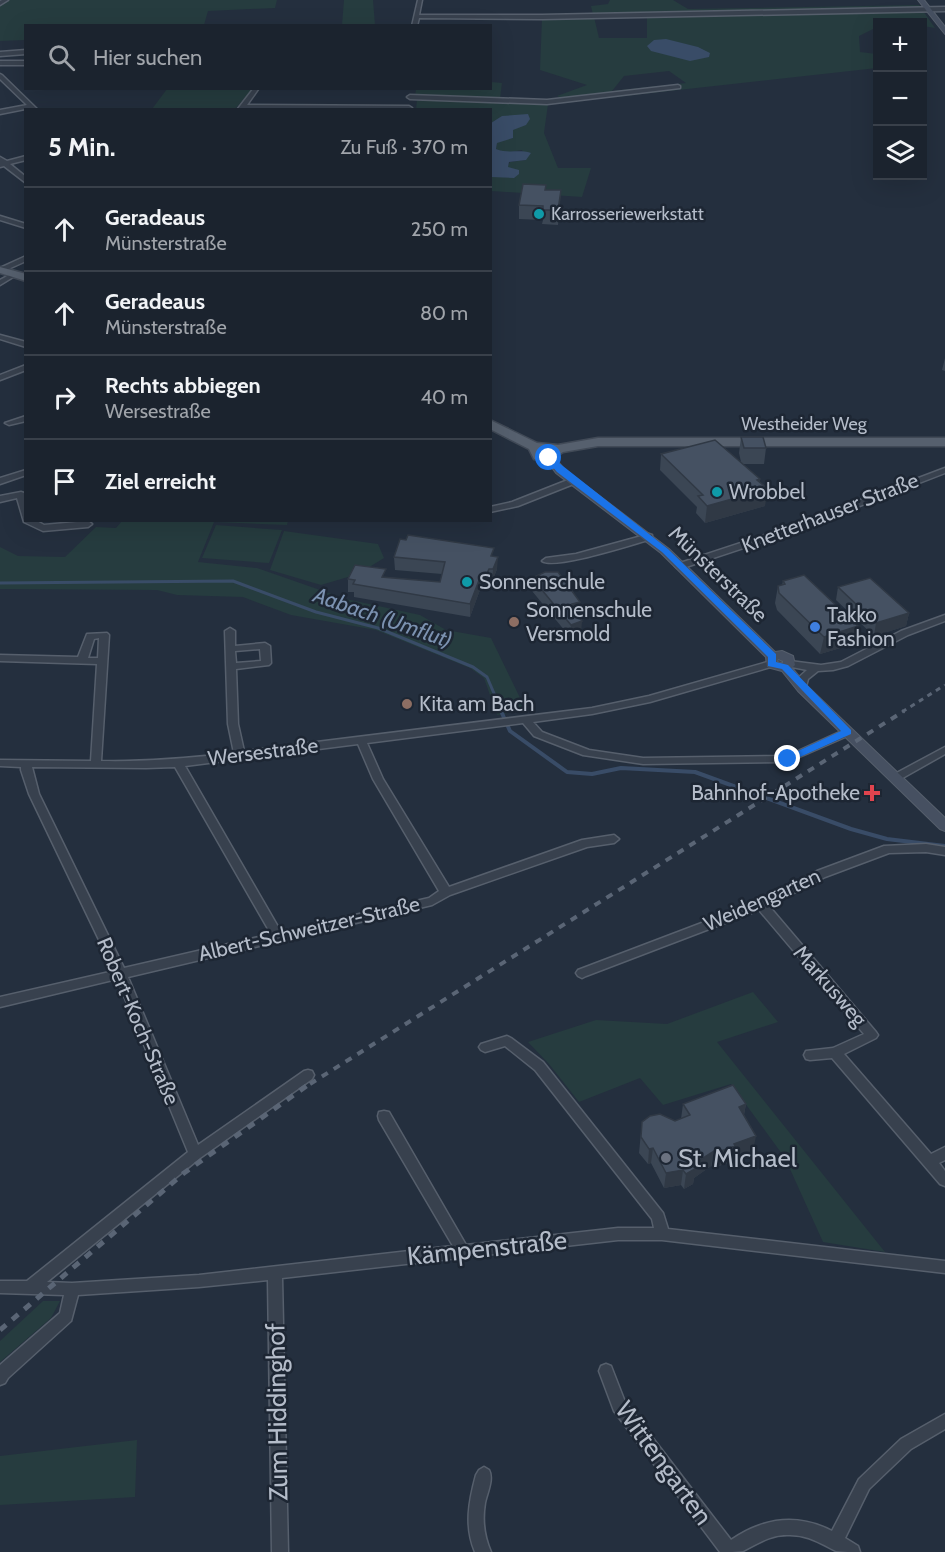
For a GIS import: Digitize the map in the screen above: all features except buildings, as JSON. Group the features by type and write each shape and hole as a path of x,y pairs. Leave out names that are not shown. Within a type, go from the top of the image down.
{"main road":[{"path":"1,270 20,276"},
{"name":"Westheider Weg","path":"492,425 536,448 546,446 552,453 598,442 945,442"}],"street":[{"path":"0,3 6,0"},
{"path":"414,24 420,0"},
{"path":"921,0 945,32"},
{"path":"415,16 542,17 945,9"},
{"path":"0,54 24,52"},
{"path":"0,63 24,63"},
{"path":"1,78 33,108"},
{"path":"410,98 547,102 678,87"},
{"path":"241,108 255,90"},
{"path":"409,108 410,90"},
{"path":"0,112 24,109"},
{"path":"2,163 24,158"},
{"path":"2,163 24,180"},
{"path":"0,218 24,225"},
{"path":"1,270 24,259"},
{"path":"0,283 20,276"},
{"path":"0,337 24,344"},
{"path":"0,378 24,368"},
{"path":"9,423 24,419"},
{"name":"Münsterstraße","path":"552,453 573,481 649,537 772,660"},
{"name":"Knetterhauser Straße","path":"680,566 792,529 945,470"},
{"path":"0,481 24,473"},
{"path":"492,510 515,504 573,481"},
{"path":"0,499 21,495 24,509"},
{"path":"32,522 43,528 87,524"},
{"path":"546,561 577,557 649,537"},
{"path":"788,665 816,668 854,662 909,631 945,618"},
{"path":"230,631 233,724 240,755"},
{"path":"82,660 90,636 104,635 96,764"},
{"path":"230,649 265,646 266,663 231,667"},
{"path":"772,660 785,656 802,688 945,826"},
{"path":"0,658 102,661"},
{"name":"Wersestraße","path":"0,763 178,763 592,711 650,699 772,660"},
{"path":"802,688 803,678 816,668"},
{"path":"524,720 538,734 587,753 643,760 788,759 848,732"},
{"name":"Albert-Schweitzer-Straße","path":"0,1002 120,972 432,901 446,892 378,779 361,740"},
{"path":"895,778 945,750"},
{"name":"Robert-Koch-Straße","path":"27,763 26,770 34,794 120,972 195,1154"},
{"path":"178,763 278,937"},
{"path":"446,892 586,843 614,839"},
{"name":"Weidengarten","path":"582,973 761,905 821,874 888,849 926,848 945,851"},
{"name":"Markusweg","path":"761,905 872,1035 835,1053 810,1055"},
{"path":"485,1047 507,1041 539,1066 658,1217 662,1234"},
{"name":"Markusweg","path":"835,1053 945,1180"},
{"path":"28,1288 195,1154 308,1075"},
{"path":"384,1116 462,1250"},
{"path":"929,1162 945,1153"},
{"name":"Kämpenstraße","path":"0,1287 72,1289 199,1281 618,1234 662,1234 945,1267"},
{"name":"Zum Hiddinghof","path":"275,1272 280,1552"},
{"path":"0,1378 2,1373 66,1316 72,1289"},
{"name":"Wittengarten","path":"606,1371 619,1406 728,1551 746,1538 770,1528 799,1525 836,1540 852,1552"},
{"path":"836,1540 864,1484 906,1444 945,1421"},
{"path":"483,1552 477,1542 475,1504 484,1475"}],"green space":[{"path":"9,0 277,0 275,8 208,11 204,24 24,24 24,40 0,41 0,5"},
{"path":"344,0 373,0 375,24 342,24"},
{"path":"610,0 673,0 688,9 919,5 935,28 927,27 927,18 873,18 873,29 859,36 860,52 873,54 873,68 570,102 557,96 587,85 540,70 542,18 594,17 599,38 647,38 647,15 707,13 593,15 591,6 608,4","holes":["669,71 686,83 612,91 624,76"]},
{"path":"492,82 502,83 500,99 415,96 416,90 492,90"},
{"path":"166,90 252,90 236,108 153,108"},
{"path":"417,100 548,104 544,133 558,168 591,168 582,197 492,191 492,176 507,167 510,162 526,160 522,150 505,153 496,149 497,142 513,138 496,120 492,122 492,108 416,108"},
{"path":"121,522 214,522 198,562 257,568 346,599 420,615 446,630 491,638 522,702 530,710 497,715 484,678 470,668 376,630 291,615 243,597 177,595 157,590 0,589 0,547 18,556 65,557 96,527 116,528"},
{"path":"214,522 288,522 287,525"},
{"path":"216,525 282,530 269,563 202,558"},
{"path":"284,531 378,544 384,558 358,574 321,585 270,570"},
{"path":"753,992 778,1022 717,1042 885,1252 823,1242 785,1158 731,1084 663,1105 640,1078 579,1102 528,1042 596,1020 667,1024"},
{"path":"43,1301 60,1301 51,1318 0,1362 0,1341"},
{"path":"137,1440 135,1497 0,1505 0,1456"}],"water":[{"path":"666,39 698,47 710,53 709,57 690,61 651,51 647,46 654,40"},
{"path":"528,114 530,119 526,125 513,130 513,138 497,143 496,149 531,153 526,160 509,162 508,167 519,170 519,174 514,178 492,177 492,122 502,116"}],"waterway":[{"name":"Aabach (Umflut)","path":"0,583 233,581 316,612 378,628 473,667 487,677 502,712"},
{"name":"Aabach (Umflut)","path":"501,711 510,731 567,772 592,774 621,768 695,772 851,829 887,839 945,846"}],"railway":[{"path":"902,712 945,685"},
{"path":"310,1084 904,711"},
{"path":"0,1330 184,1173 312,1082"}],"place":[{"name":"Karrosseriewerkstatt","path":"539,214"},
{"name":"Wrobbel","path":"717,492"},
{"name":"Sonnenschule","path":"467,582"},
{"name":"Sonnenschule Versmold","path":"514,622"},
{"name":"Takko Fashion","path":"815,627"},
{"name":"Kita am Bach","path":"407,704"},
{"name":"Bahnhof-Apotheke","path":"872,793"},
{"name":"St. Michael","path":"666,1158"}],"route":[{"path":"549,458 560,471 665,551 772,656 771,664 779,668 785,667 802,688 848,732 788,759"}]}
